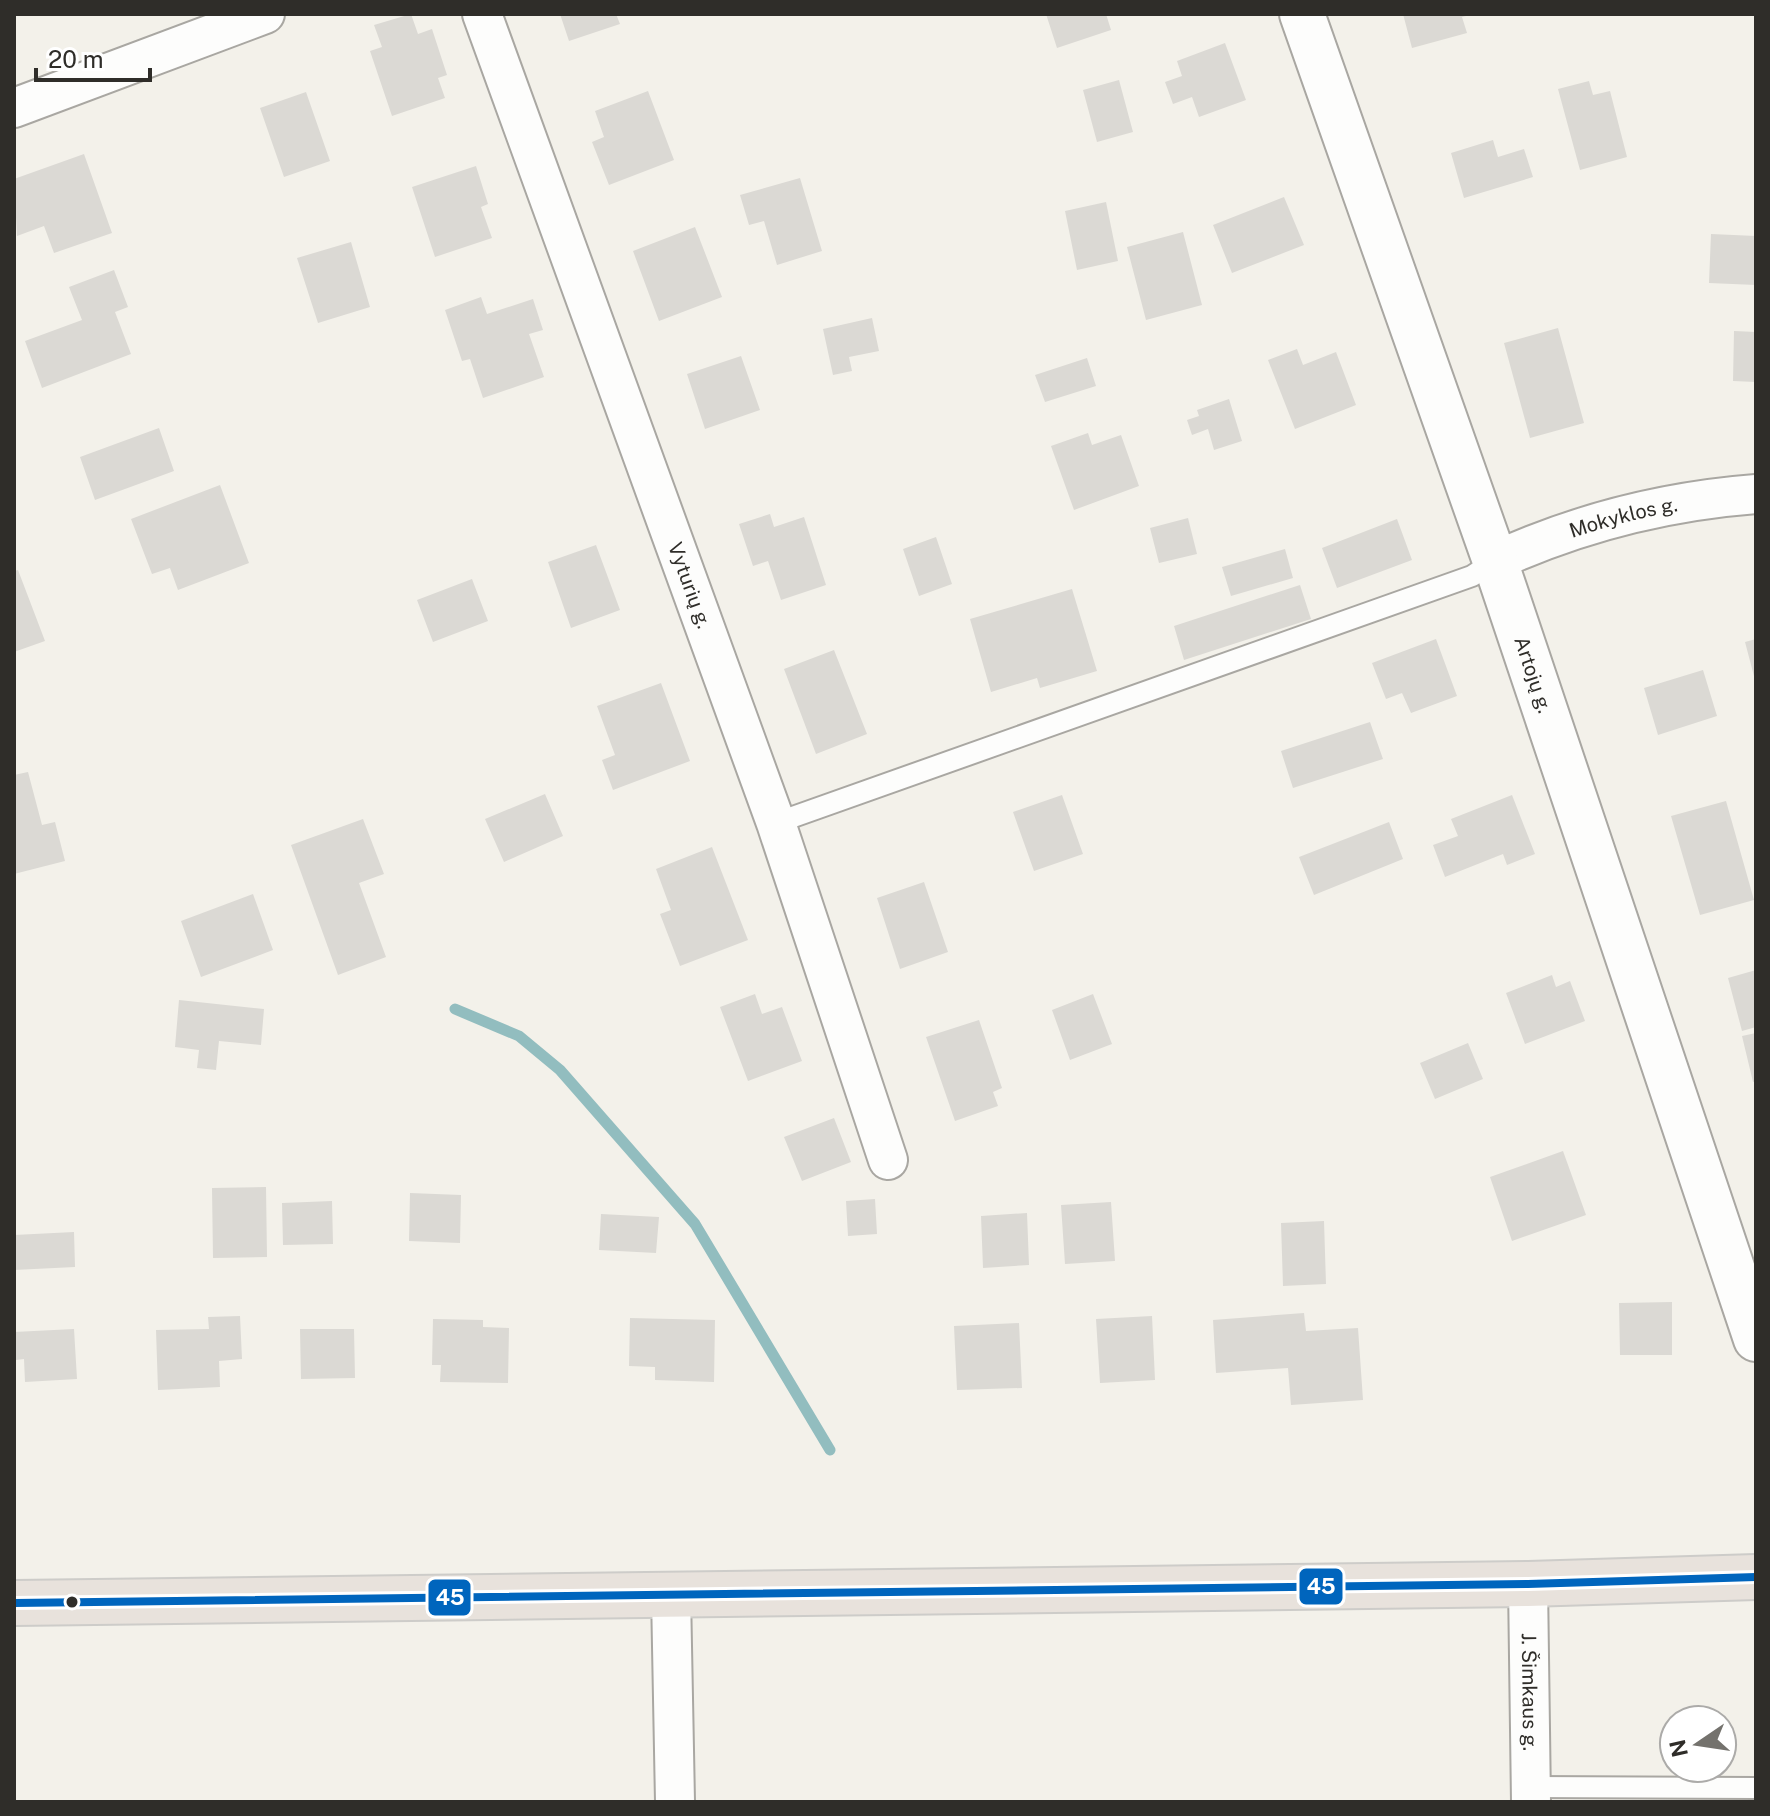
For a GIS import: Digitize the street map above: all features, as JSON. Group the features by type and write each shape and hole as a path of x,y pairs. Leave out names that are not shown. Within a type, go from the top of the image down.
{"main road":[{"name":"Artojų g.","path":"1302,14 1495,561 1756,1339"},
{"path":"14,1603 1528,1584 1756,1577"}],"street":[{"path":"14,108 265,14"},
{"name":"Vyturių g.","path":"482,14 776,823 888,1160"},
{"name":"Mokyklos g.","path":"1495,561 1550,536 1687,499 1756,494"},
{"name":"J. Šimkaus g.","path":"1528,1584 1530,1795"},
{"path":"671,1594 675,1802"}],"lane":[{"path":"776,823 1472,576 1495,561"},
{"path":"1530,1795 1756,1788"}],"building":[{"path":"411,14 418,34 432,29 447,75 438,78 445,98 392,116 370,51 382,47 374,25"},
{"path":"560,14 616,14 620,24 569,41"},
{"path":"1046,14 1106,14 1111,30 1057,48"},
{"path":"1403,14 1470,15 1462,17 1467,33 1412,48"},
{"path":"1225,43 1246,100 1199,117 1192,97 1173,104 1165,82 1182,76 1177,61"},
{"path":"1119,80 1133,132 1097,142 1083,90"},
{"path":"1589,81 1593,95 1610,91 1627,157 1580,170 1558,89"},
{"path":"648,91 674,160 609,185 592,142 604,137 595,111"},
{"path":"306,92 330,161 284,177 260,108"},
{"path":"1493,140 1498,157 1524,149 1533,177 1464,198 1451,153"},
{"path":"84,154 112,233 54,253 44,226 17,236 14,179"},
{"path":"476,166 488,204 481,207 492,238 435,257 412,187"},
{"path":"800,178 822,251 777,265 764,221 749,225 740,195"},
{"path":"1284,197 1304,245 1232,273 1213,225"},
{"path":"1106,202 1118,261 1077,270 1065,211"},
{"path":"695,227 722,297 659,321 633,251"},
{"path":"1183,232 1202,305 1146,320 1127,247"},
{"path":"1711,234 1756,236 1756,285 1709,283"},
{"path":"351,242 370,307 318,323 297,258"},
{"path":"114,270 128,307 115,312 131,354 42,388 25,341 82,320 69,287"},
{"path":"481,297 487,314 533,299 543,330 529,334 544,377 483,398 470,359 462,361 445,310"},
{"path":"872,318 879,351 849,357 852,371 833,375 823,329"},
{"path":"1558,328 1584,423 1530,438 1504,343"},
{"path":"1734,331 1756,332 1756,382 1733,381"},
{"path":"1297,349 1303,365 1336,352 1356,405 1295,429 1268,360"},
{"path":"741,356 760,410 705,429 687,374"},
{"path":"1087,358 1096,386 1045,402 1035,375"},
{"path":"1229,399 1242,441 1214,450 1208,429 1192,435 1187,420 1199,416 1197,410"},
{"path":"159,428 174,471 95,500 80,457"},
{"path":"1088,433 1092,445 1121,435 1139,486 1074,510 1051,446"},
{"path":"220,485 249,563 178,590 170,568 152,574 131,519"},
{"path":"770,514 774,527 804,517 826,585 781,600 768,561 753,566 739,524"},
{"path":"1188,518 1197,554 1159,563 1150,528"},
{"path":"1397,519 1412,560 1337,588 1322,548"},
{"path":"936,537 952,584 919,596 903,549"},
{"path":"596,545 620,610 571,628 548,562"},
{"path":"1285,549 1293,578 1231,596 1222,567"},
{"path":"18,570 45,641 14,652 14,571"},
{"path":"472,579 488,621 433,642 417,600"},
{"path":"1300,585 1311,619 1184,660 1174,626"},
{"path":"1072,589 1097,671 1040,688 1037,678 991,692 970,619"},
{"path":"1436,639 1457,696 1411,713 1402,693 1386,699 1372,663"},
{"path":"1756,639 1756,679 1755,680 1745,642"},
{"path":"834,650 867,734 816,754 784,669"},
{"path":"1703,670 1717,716 1658,735 1644,688"},
{"path":"661,683 690,761 613,790 602,760 615,755 597,706"},
{"path":"1370,722 1383,759 1293,788 1281,751"},
{"path":"28,772 42,825 55,822 65,861 14,874 14,775"},
{"path":"545,794 563,836 504,862 485,819"},
{"path":"1062,795 1083,854 1034,871 1013,812"},
{"path":"1512,795 1535,854 1507,865 1503,854 1445,877 1433,845 1458,836 1451,819"},
{"path":"1726,801 1754,900 1700,915 1671,816"},
{"path":"363,819 384,874 359,883 386,957 338,975 291,845"},
{"path":"1389,822 1403,859 1314,895 1299,857"},
{"path":"712,847 748,940 680,966 660,914 671,910 656,869"},
{"path":"924,882 948,952 900,969 877,898"},
{"path":"253,894 273,950 201,977 181,921"},
{"path":"1756,970 1756,1027 1742,1031 1728,978"},
{"path":"1552,975 1556,987 1570,981 1585,1021 1525,1044 1506,993"},
{"path":"755,994 762,1014 782,1007 802,1061 748,1081 720,1007"},
{"path":"1093,994 1112,1044 1070,1060 1052,1010"},
{"path":"179,1000 264,1009 261,1045 219,1041 216,1070 197,1068 199,1050 175,1047"},
{"path":"979,1020 1002,1088 993,1092 998,1106 955,1121 926,1037"},
{"path":"1756,1033 1756,1081 1753,1082 1742,1036"},
{"path":"1468,1043 1483,1079 1435,1099 1420,1063"},
{"path":"834,1118 851,1162 802,1181 784,1137"},
{"path":"1563,1151 1586,1215 1512,1241 1490,1177"},
{"path":"266,1187 267,1257 213,1258 212,1188"},
{"path":"410,1193 461,1195 460,1243 409,1241"},
{"path":"875,1199 877,1234 848,1236 846,1201"},
{"path":"332,1201 333,1244 283,1245 282,1203"},
{"path":"1111,1202 1115,1261 1065,1264 1061,1205"},
{"path":"1027,1213 1029,1265 983,1268 981,1216"},
{"path":"601,1214 659,1217 656,1253 599,1250"},
{"path":"1324,1221 1326,1284 1283,1286 1281,1223"},
{"path":"74,1232 75,1267 14,1270 14,1235"},
{"path":"1672,1302 1672,1355 1620,1355 1619,1303"},
{"path":"1304,1313 1306,1331 1358,1328 1363,1400 1291,1405 1288,1368 1216,1373 1213,1320"},
{"path":"240,1316 242,1359 219,1361 220,1387 158,1390 156,1330 209,1329 208,1317"},
{"path":"1152,1316 1155,1380 1100,1383 1096,1319"},
{"path":"630,1318 715,1320 714,1382 655,1380 655,1367 629,1366"},
{"path":"433,1319 483,1320 483,1327 509,1328 508,1383 440,1382 441,1365 432,1365"},
{"path":"1019,1323 1022,1388 957,1390 954,1326"},
{"path":"74,1329 77,1379 25,1382 24,1359 16,1360 14,1332"},
{"path":"300,1329 354,1329 355,1378 301,1379"}],"waterway":[{"path":"455,1009 519,1036 560,1070 695,1224 830,1450"}],"transit line":[{"name":"45","path":"14,1603 1528,1584 1756,1577"}]}
